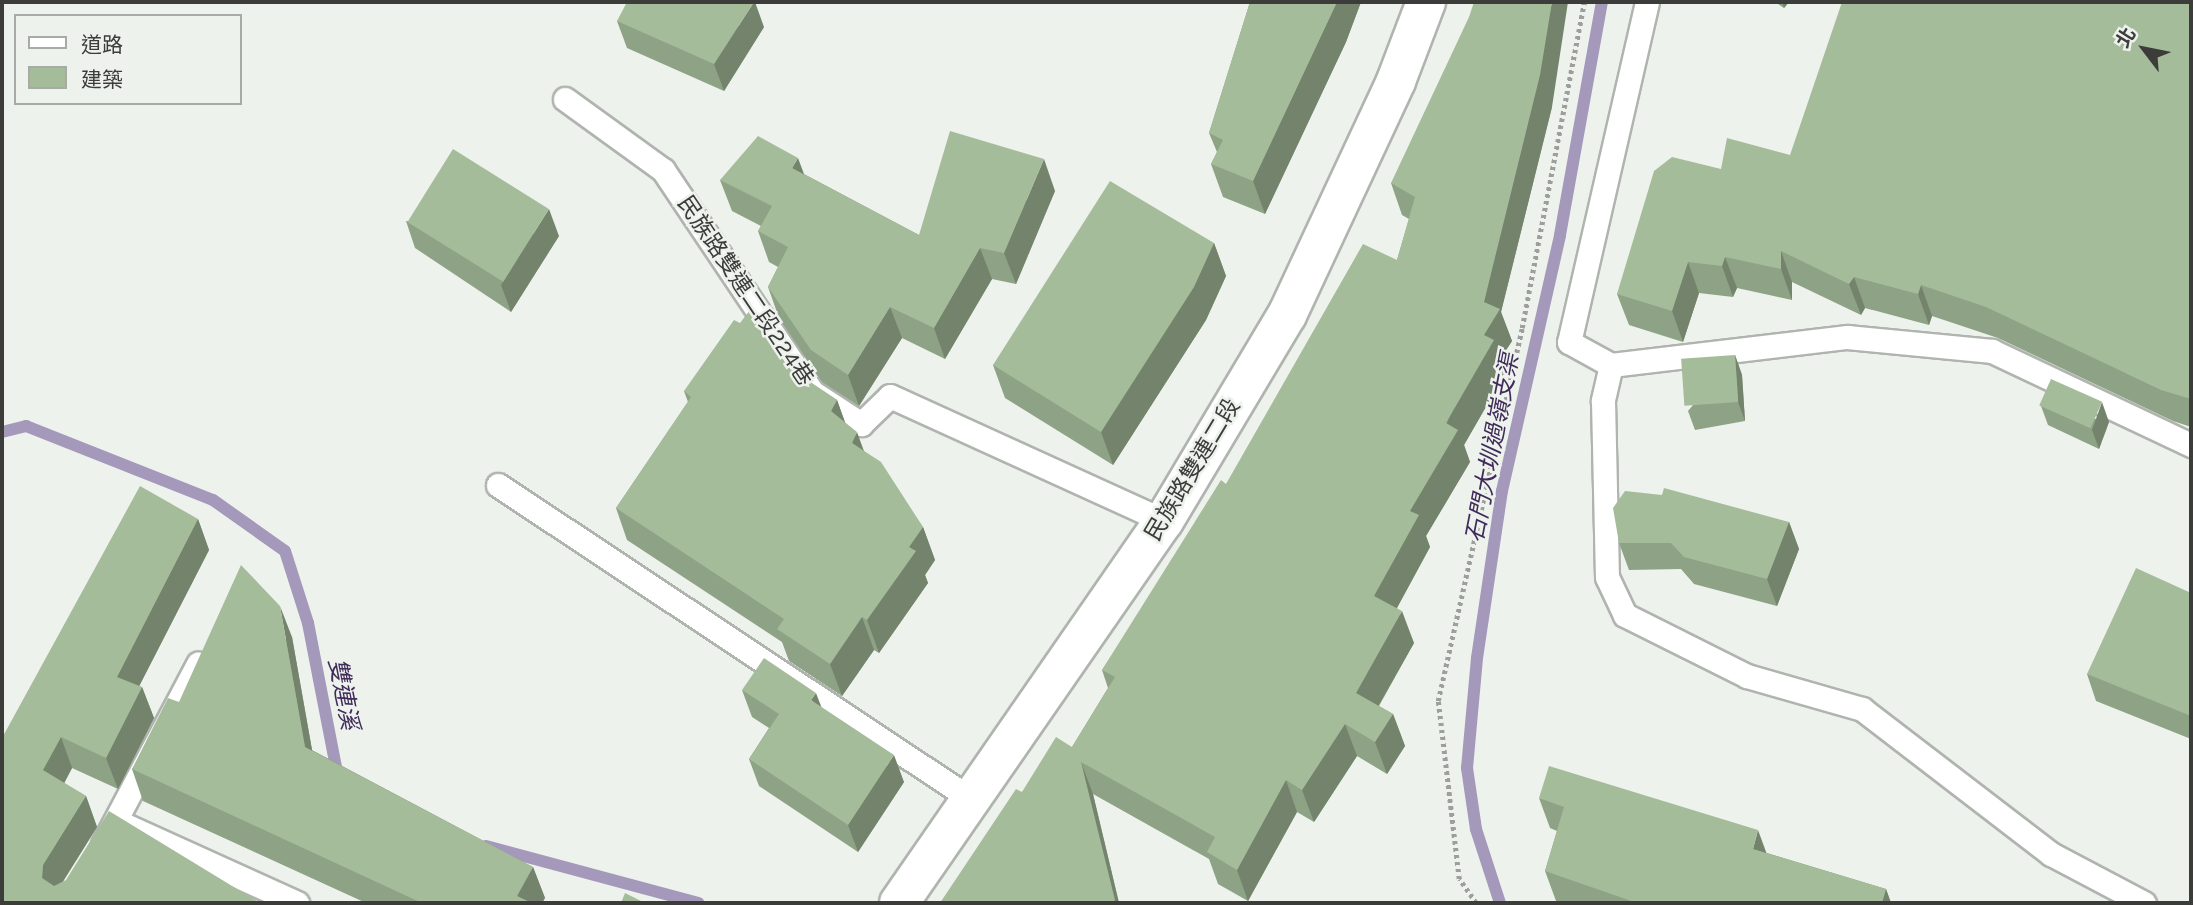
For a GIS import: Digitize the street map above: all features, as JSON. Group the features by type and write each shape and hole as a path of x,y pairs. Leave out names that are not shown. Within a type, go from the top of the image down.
{"main road":[{"name":"民族路雙連二段","path":"899,903 1164,521 1287,315 1391,94 1426,2"}],"lane":[{"path":"1647,2 1569,342 1611,365 1847,337 1992,351 2191,445"},
{"name":"民族路雙連二段224巷","path":"565,99 663,170 812,391 861,424 890,396 1164,521"},
{"path":"1611,365 1603,401 1607,577 1625,615 1747,676 1862,709 2051,854 2144,903"},
{"path":"498,485 971,799"},
{"path":"88,868 117,821 208,643"},
{"path":"117,821 297,903"}],"path":[{"path":"1476,903 1459,879 1438,701 1522,328 1584,2"}],"building":[{"path":"627,2 754,2 714,64 617,21"},
{"path":"1250,2 1337,2 1253,181 1211,164 1223,140 1209,133"},
{"path":"1474,2 1552,2 1540,75 1484,302 1500,309 1484,335 1494,340 1446,423 1458,430 1410,511 1419,515 1374,596 1402,611 1356,693 1393,714 1375,742 1345,724 1302,790 1286,780 1237,870 1207,852 1215,837 1081,762 1115,900 1113,903 940,903 1016,789 1022,792 1056,737 1072,747 1115,677 1102,670 1221,480 1226,484 1363,244 1397,260 1415,197 1391,183"},
{"path":"1842,2 2191,2 2191,399 2161,390 1986,307 1921,285 1918,294 1854,277 1849,284 1781,251 1781,269 1725,257 1722,266 1688,262 1672,311 1617,294 1654,171 1672,157 1721,169 1727,138 1790,155"},
{"path":"950,131 1044,159 1004,253 980,248 934,328 890,307 848,375 811,350 768,287 788,247 758,231 772,206 720,180 758,136 798,158 792,168 919,235"},
{"path":"453,149 549,209 503,282 407,222"},
{"path":"1110,181 1214,243 1194,287 1101,432 993,365"},
{"path":"750,310 789,368 837,400 831,411 857,432 852,443 881,462 923,527 909,547 916,551 867,620 862,617 830,664 777,629 784,619 616,508 691,397 684,391 734,320 740,323"},
{"path":"1735,355 1738,402 1684,406 1681,359"},
{"path":"2051,379 2102,402 2090,428 2039,405"},
{"path":"140,486 198,519 117,677 142,687 106,758 61,737 43,770 86,796 43,865 42,878 54,886 66,880 109,811 260,903 2,903 2,738"},
{"path":"1664,488 1789,522 1767,579 1684,557 1671,543 1619,543 1613,508 1625,491 1662,495"},
{"path":"241,565 280,606 305,747 533,867 517,896 532,903 422,903 132,769 168,698 179,702"},
{"path":"2136,568 2191,593 2191,716 2087,674"},
{"path":"764,658 816,693 811,700 894,755 848,825 749,759 779,714 742,690"},
{"path":"1549,766 1758,830 1753,849 1886,889 1882,903 1637,903 1545,871 1564,807 1539,798"},
{"path":"625,893 645,903 621,903"}],"waterway":[{"name":"石門大圳過嶺支渠","path":"1500,903 1476,829 1467,768 1477,658 1502,491 1560,235 1602,2"},
{"name":"雙連溪","path":"2,432 26,426 213,500 285,551 308,623 338,777"},
{"name":"雙連溪","path":"486,846 699,903"}]}
